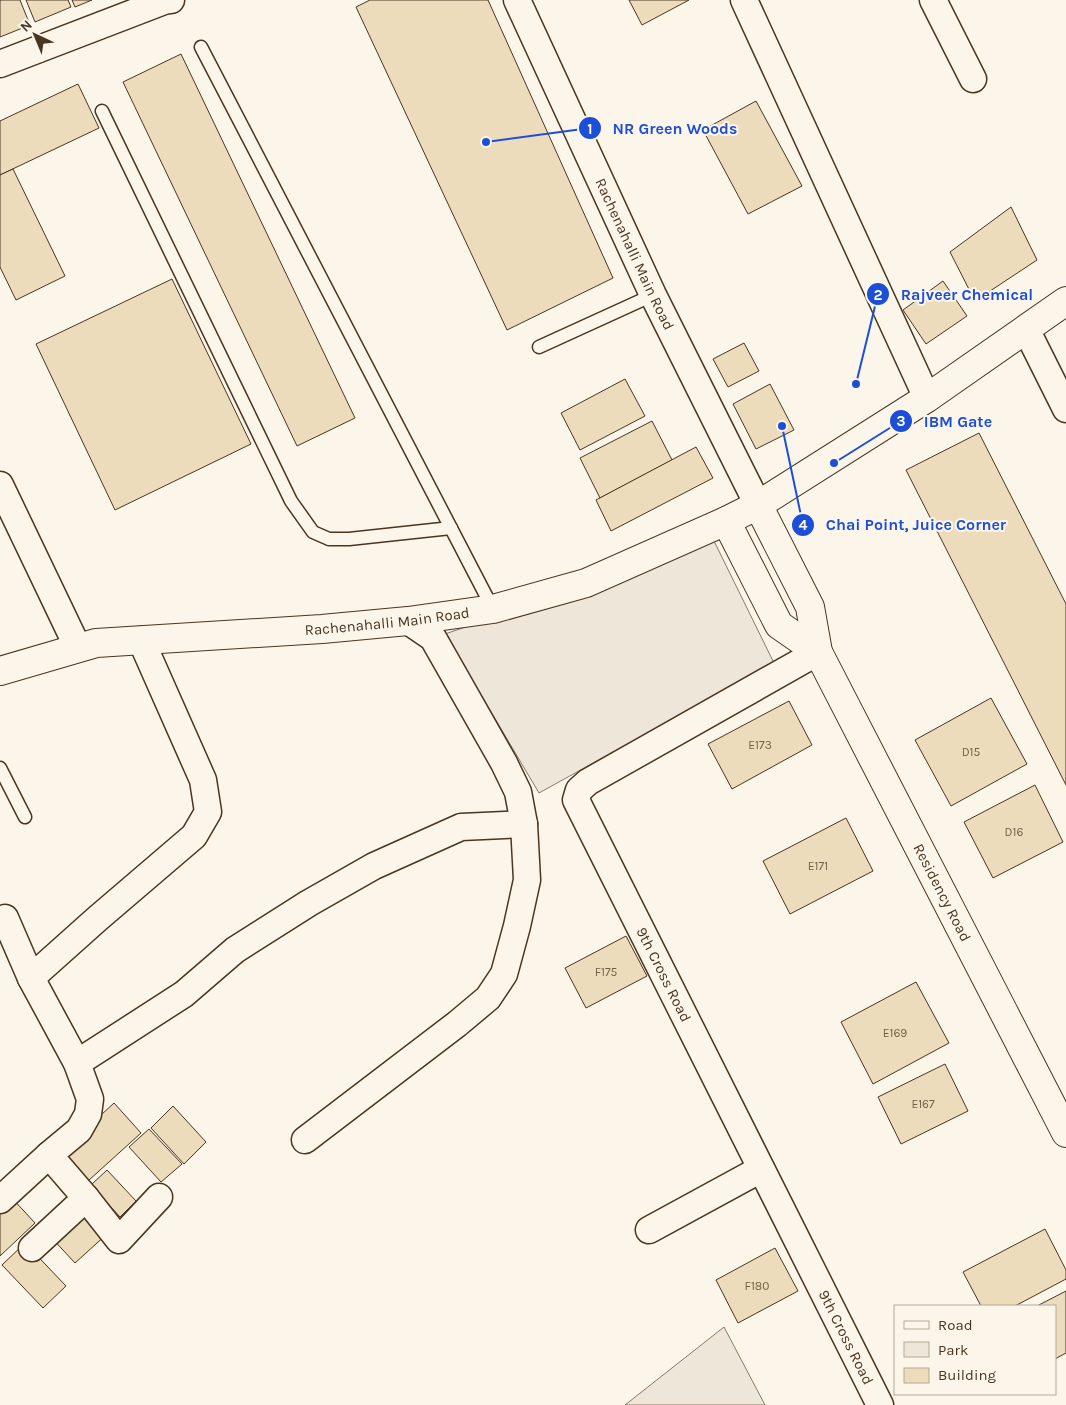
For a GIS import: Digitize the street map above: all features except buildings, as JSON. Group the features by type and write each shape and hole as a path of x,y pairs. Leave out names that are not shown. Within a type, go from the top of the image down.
{"street":[{"path":"0,64 166,0"},
{"name":"Rachenahalli Main Road","path":"517,0 653,295 758,505"},
{"path":"744,0 927,398"},
{"path":"933,0 973,80"},
{"name":"Rachenahalli Main Road","path":"0,672 96,643 322,629 408,621 493,609 586,583 758,505 927,398 1066,301"},
{"path":"1026,329 1066,408"},
{"path":"0,485 78,648"},
{"name":"Residency Road","path":"758,505 810,607 818,652 1066,1133"},
{"name":"Residency Road","path":"726,521 779,625 818,652"},
{"path":"305,1140 457,1024 488,998 504,974 527,880 524,824 518,792 504,763 434,638 408,621"},
{"path":"31,978 194,836 208,812 204,780 141,640"},
{"name":"9th Cross Road","path":"818,652 588,782 579,790 576,800 880,1405"},
{"path":"77,1063 184,994 236,950 374,866 461,827 524,824"},
{"path":"0,1200 79,1130 88,1114 90,1099 77,1063 31,978 5,918"},
{"path":"49,1155 119,1240 159,1197"},
{"path":"649,1230 761,1169"},
{"path":"32,1248 86,1198"}],"lane":[{"path":"201,47 493,609"},
{"path":"102,111 291,500 313,532 329,539 349,539 451,528"},
{"path":"539,346 653,295"},
{"path":"0,768 25,817"}],"green space":[{"path":"714,541 774,663 539,793 445,634"},
{"path":"724,1327 765,1405 625,1405"}],"place":[{"name":"NR Green Woods","path":"486,142"},
{"name":"Rajveer Chemical","path":"856,384"},
{"name":"Chai Point, Juice Corner","path":"782,426"},
{"name":"IBM Gate","path":"834,463"}]}
